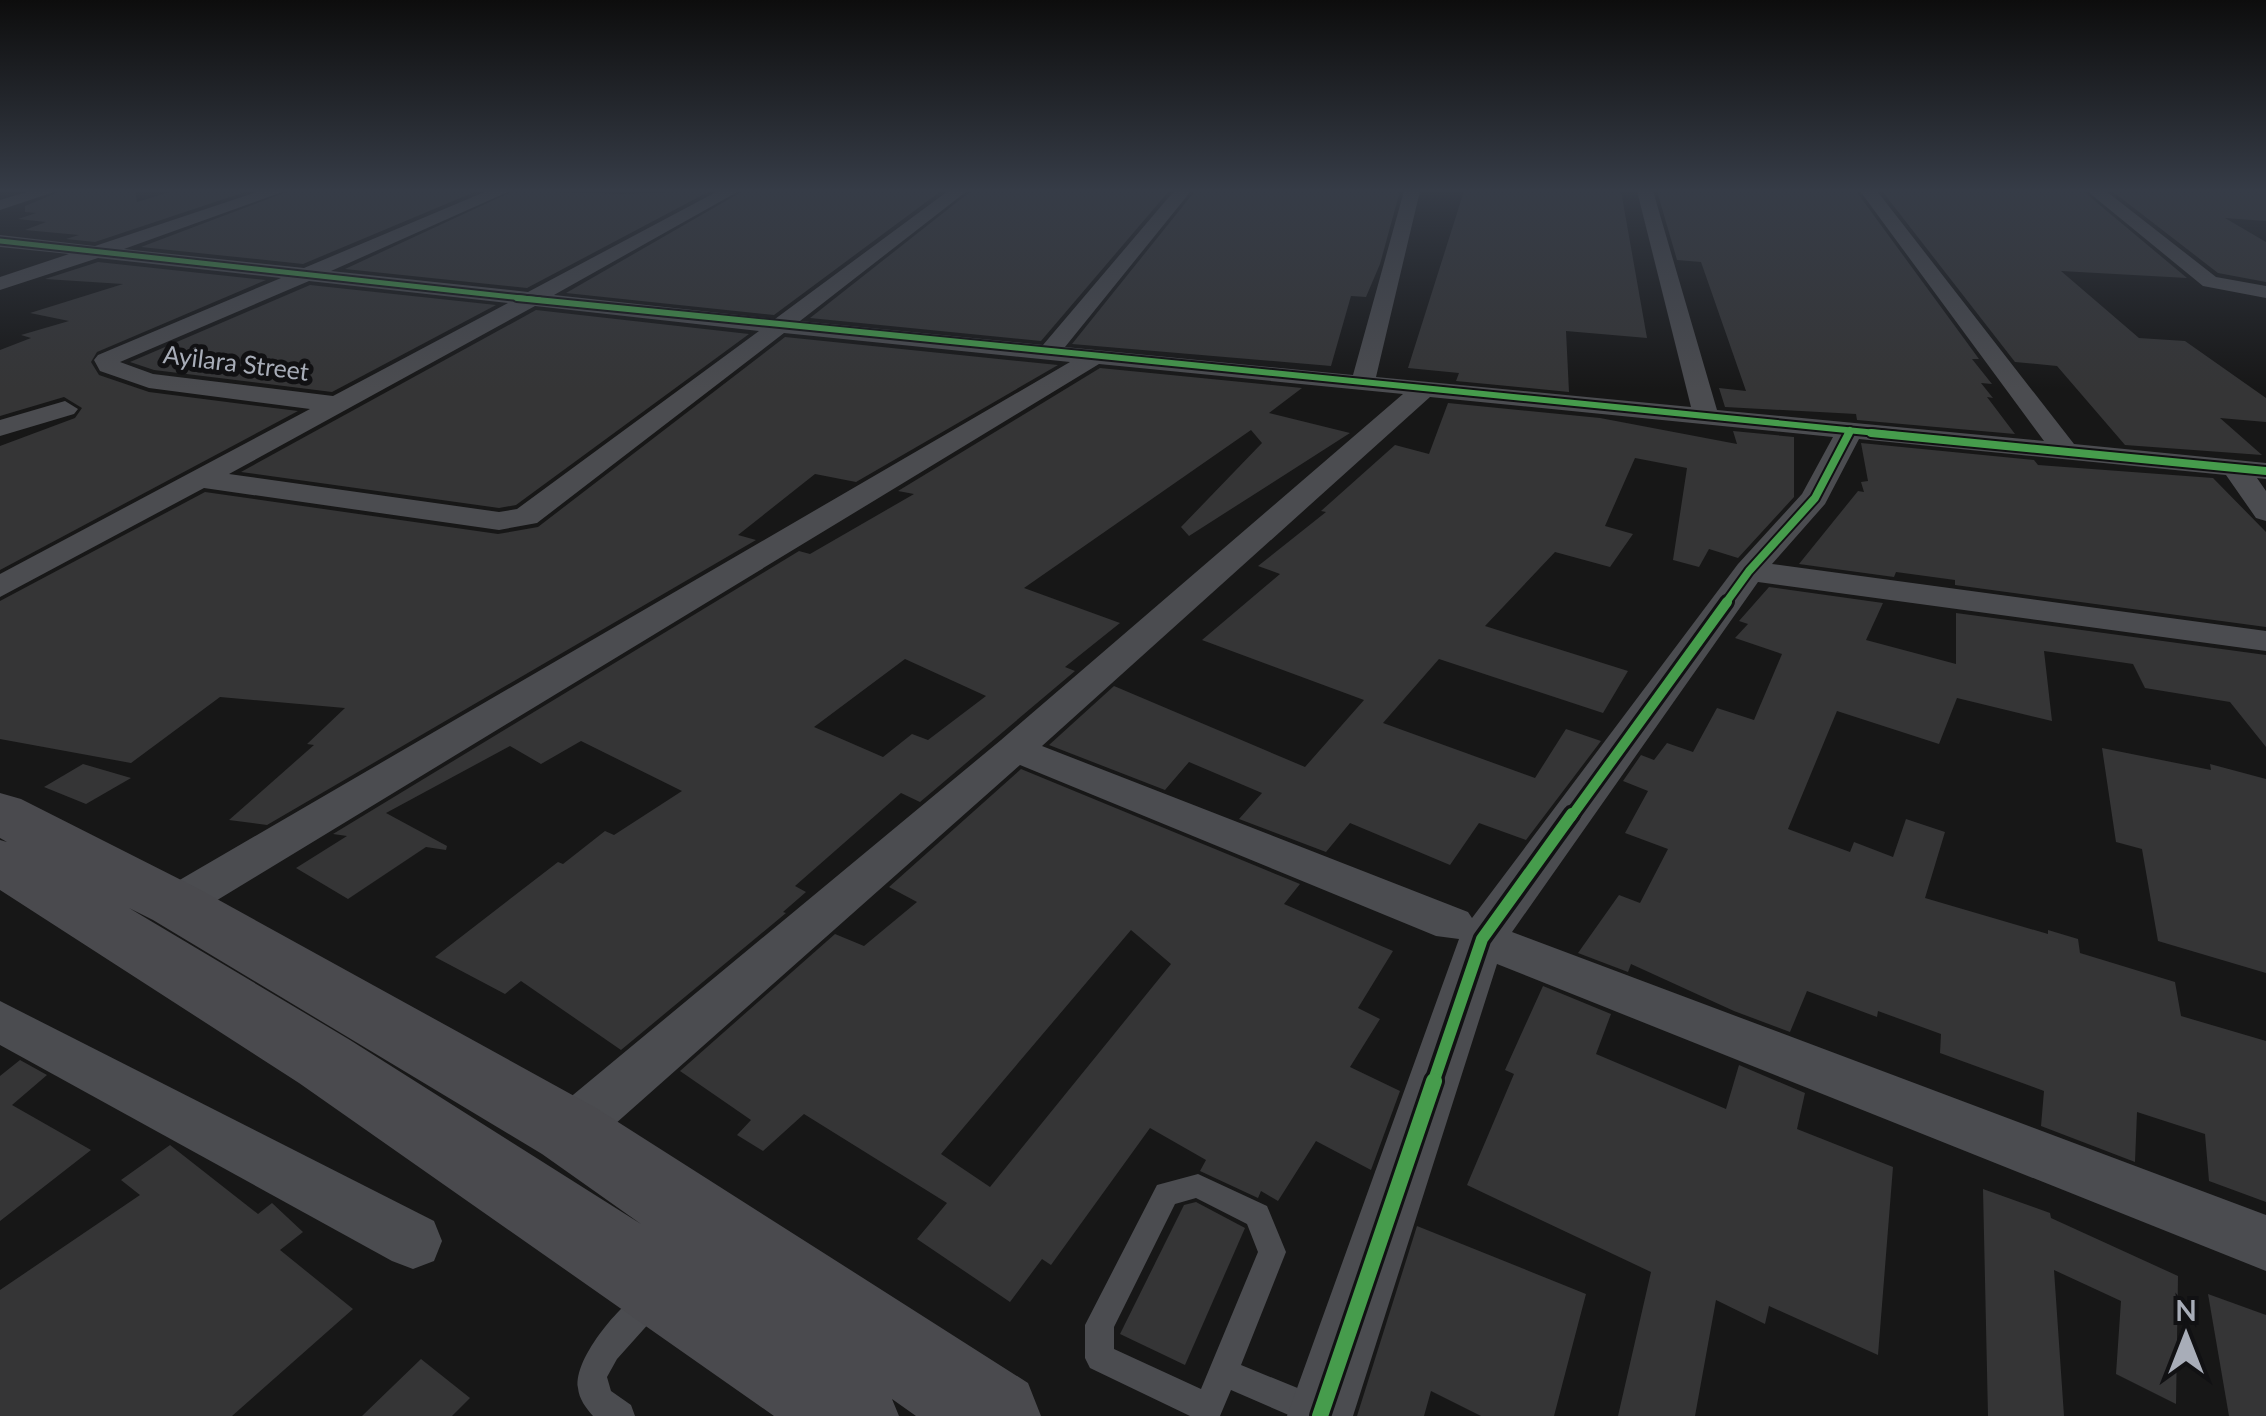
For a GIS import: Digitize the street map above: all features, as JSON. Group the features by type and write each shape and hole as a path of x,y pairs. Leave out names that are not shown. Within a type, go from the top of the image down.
{"main road":[{"path":"0,814 175,904 569,1131 995,1416"},
{"path":"0,860 174,964 664,1286 853,1416"}],"street":[{"path":"0,284 79,257"},
{"path":"129,257 777,326 2062,448 2266,471"},
{"path":"298,275 342,257"},
{"path":"0,587 607,257"},
{"path":"196,478 499,520 526,517 870,257"},
{"path":"1049,352 1128,257"},
{"path":"1363,380 1395,257"},
{"path":"1663,257 1706,417"},
{"path":"1918,257 2062,448"},
{"path":"2179,257 2210,282 2266,292"},
{"name":"Ayilara Street","path":"298,275 106,360 108,366 149,381 335,404"},
{"path":"175,904 1096,356"},
{"path":"569,1131 1015,749 1424,388"},
{"path":"0,428 65,409"},
{"path":"1320,1414 1467,932 1749,570 1815,498 1850,430"},
{"path":"2234,467 2266,512"},
{"path":"1749,570 2266,640"},
{"path":"1015,749 1467,932 2266,1243"},
{"path":"0,1021 412,1241"}],"lane":[{"path":"1198,1186 1258,1215 1272,1252 1206,1412 1100,1358 1099,1325 1166,1194 1198,1186"},
{"path":"620,1416 597,1400 590,1382 598,1360 664,1286"},
{"path":"1224,1372 1320,1414"}],"building":[{"path":"237,257 319,257 303,264"},
{"path":"371,257 585,257 527,288 345,269"},
{"path":"628,257 852,257 774,315 566,293"},
{"path":"887,257 1113,257 1041,341 810,318"},
{"path":"1142,257 1382,257 1366,297 1351,296 1331,366 1072,344"},
{"path":"1443,257 1633,257 1647,338 1566,331 1569,392 1456,381 1459,373 1408,368"},
{"path":"1676,257 1904,257 1979,359 1972,359 1992,384 1981,383 1993,398 1987,397 2015,434 1857,420 1856,414 1725,407 1719,388 1746,391 1701,262"},
{"path":"1933,257 2162,257 2187,278 2061,271 2139,338 2185,341 2266,398 2266,422 2220,418 2262,455 2125,445 2057,366 2015,362"},
{"path":"2197,257 2266,257 2266,282 2218,273"},
{"path":"98,262 266,280 97,352 91,362 99,375 149,392 298,411 0,570 0,446 75,418 82,408 64,397 0,416 0,350 31,338 21,335 69,321 30,313 123,284 45,279"},
{"path":"310,285 496,305 332,392 154,370 130,362"},
{"path":"536,310 749,334 516,505 499,508 241,472"},
{"path":"785,337 1058,365 856,482 815,474 738,535 756,540 267,825 229,820 314,745 307,744 345,708 220,697 131,763 0,739 0,601 205,492 498,534 538,527"},
{"path":"1100,368 1302,388 1269,413 1350,433 1189,536 1181,527 1262,443 1251,430 1024,588 1120,623 1065,667 1075,671 920,802 901,793 795,886 806,892 783,912 786,913 621,1050 521,981 505,994 435,957 558,862 563,864 605,831 614,835 682,791 581,741 541,764 510,746 386,813 447,846 446,850 426,847 348,899 296,868 347,836 333,834 799,551 810,554 914,494 898,491","holes":["905,659 986,696 928,740 912,734 883,757 814,727"]},
{"path":"1448,403 1600,418 1737,444 1733,431 1794,437 1794,497 1738,558 1709,549 1699,567 1673,560 1687,468 1635,458 1605,526 1633,534 1610,567 1555,552 1485,626 1628,671 1603,713 1439,659 1383,723 1535,778 1566,729 1601,741 1526,840 1479,823 1450,865 1350,823 1326,852 1239,819 1262,793 1189,762 1165,790 1049,745 1114,686 1305,767 1364,700 1202,640 1280,574 1258,566 1326,512 1321,511 1395,445 1429,454"},
{"path":"1861,443 2034,460 2038,465 2213,478 2266,532 2266,627 1955,585 1955,580 1896,572 1894,577 1799,564 1858,491 1864,492 1861,482 1868,481"},
{"path":"1769,587 1883,603 1866,640 1956,664 1956,613 2266,655 2266,747 2230,702 2145,688 2133,664 2044,651 2052,721 1957,698 1939,744 1837,711 1788,829 1850,852 1854,842 1893,857 1906,819 1945,832 1925,898 2078,939 2080,953 2175,982 2181,1016 2266,1041 2266,1202 2209,1181 2205,1134 2137,1112 2135,1162 2041,1126 2044,1091 1940,1053 1941,1034 1878,1011 1877,1017 1807,991 1790,1032 1631,964 1628,972 1578,953 1619,895 1640,903 1668,849 1625,833 1648,791 1623,781 1641,755 1654,760 1667,743 1693,752 1717,708 1754,720 1782,654 1735,638 1748,624 1739,621"},
{"path":"2102,748 2211,770 2210,764 2266,779 2266,973 2158,941 2142,849 2116,842"},
{"path":"83,764 131,778 86,804 44,787"},
{"path":"1021,769 1300,884 1284,904 1393,951 1358,1008 1380,1019 1350,1067 1400,1091 1371,1170 1316,1141 1278,1201 1261,1191 1258,1198 1200,1171 1206,1160 1150,1128 1051,1265 1042,1259 1010,1302 917,1239 947,1203 804,1114 763,1151 737,1135 751,1120 680,1071 835,934 864,946 917,902 889,887","holes":["1131,930 1171,964 990,1187 941,1154"]},
{"path":"1543,986 1611,1014 1596,1054 1726,1109 1739,1065 1805,1093 1797,1129 1893,1167 1878,1355 1769,1306 1765,1324 1716,1300 1695,1416 1618,1416 1651,1272 1467,1185 1514,1074 1505,1070"},
{"path":"20,1060 47,1075 12,1105 91,1150 0,1221 0,1076"},
{"path":"170,1145 258,1214 272,1203 303,1232 280,1250 353,1309 232,1416 0,1416 0,1290 140,1195 121,1180"},
{"path":"1983,1189 2050,1213 2051,1218 2178,1276 2176,1404 2116,1374 2121,1301 2054,1270 2064,1416 1988,1416"},
{"path":"1196,1202 1245,1228 1185,1365 1120,1334 1184,1205"},
{"path":"1417,1226 1586,1294 1554,1416 1481,1416 1431,1391 1424,1416 1357,1416"},
{"path":"2208,1294 2266,1315 2266,1416 2229,1416"},
{"path":"421,1359 470,1398 452,1416 362,1416"}],"cycle path":[{"path":"147,257 777,326 2266,471"},
{"path":"1320,1416 1482,939 1749,571 1815,498 1850,430"}]}
